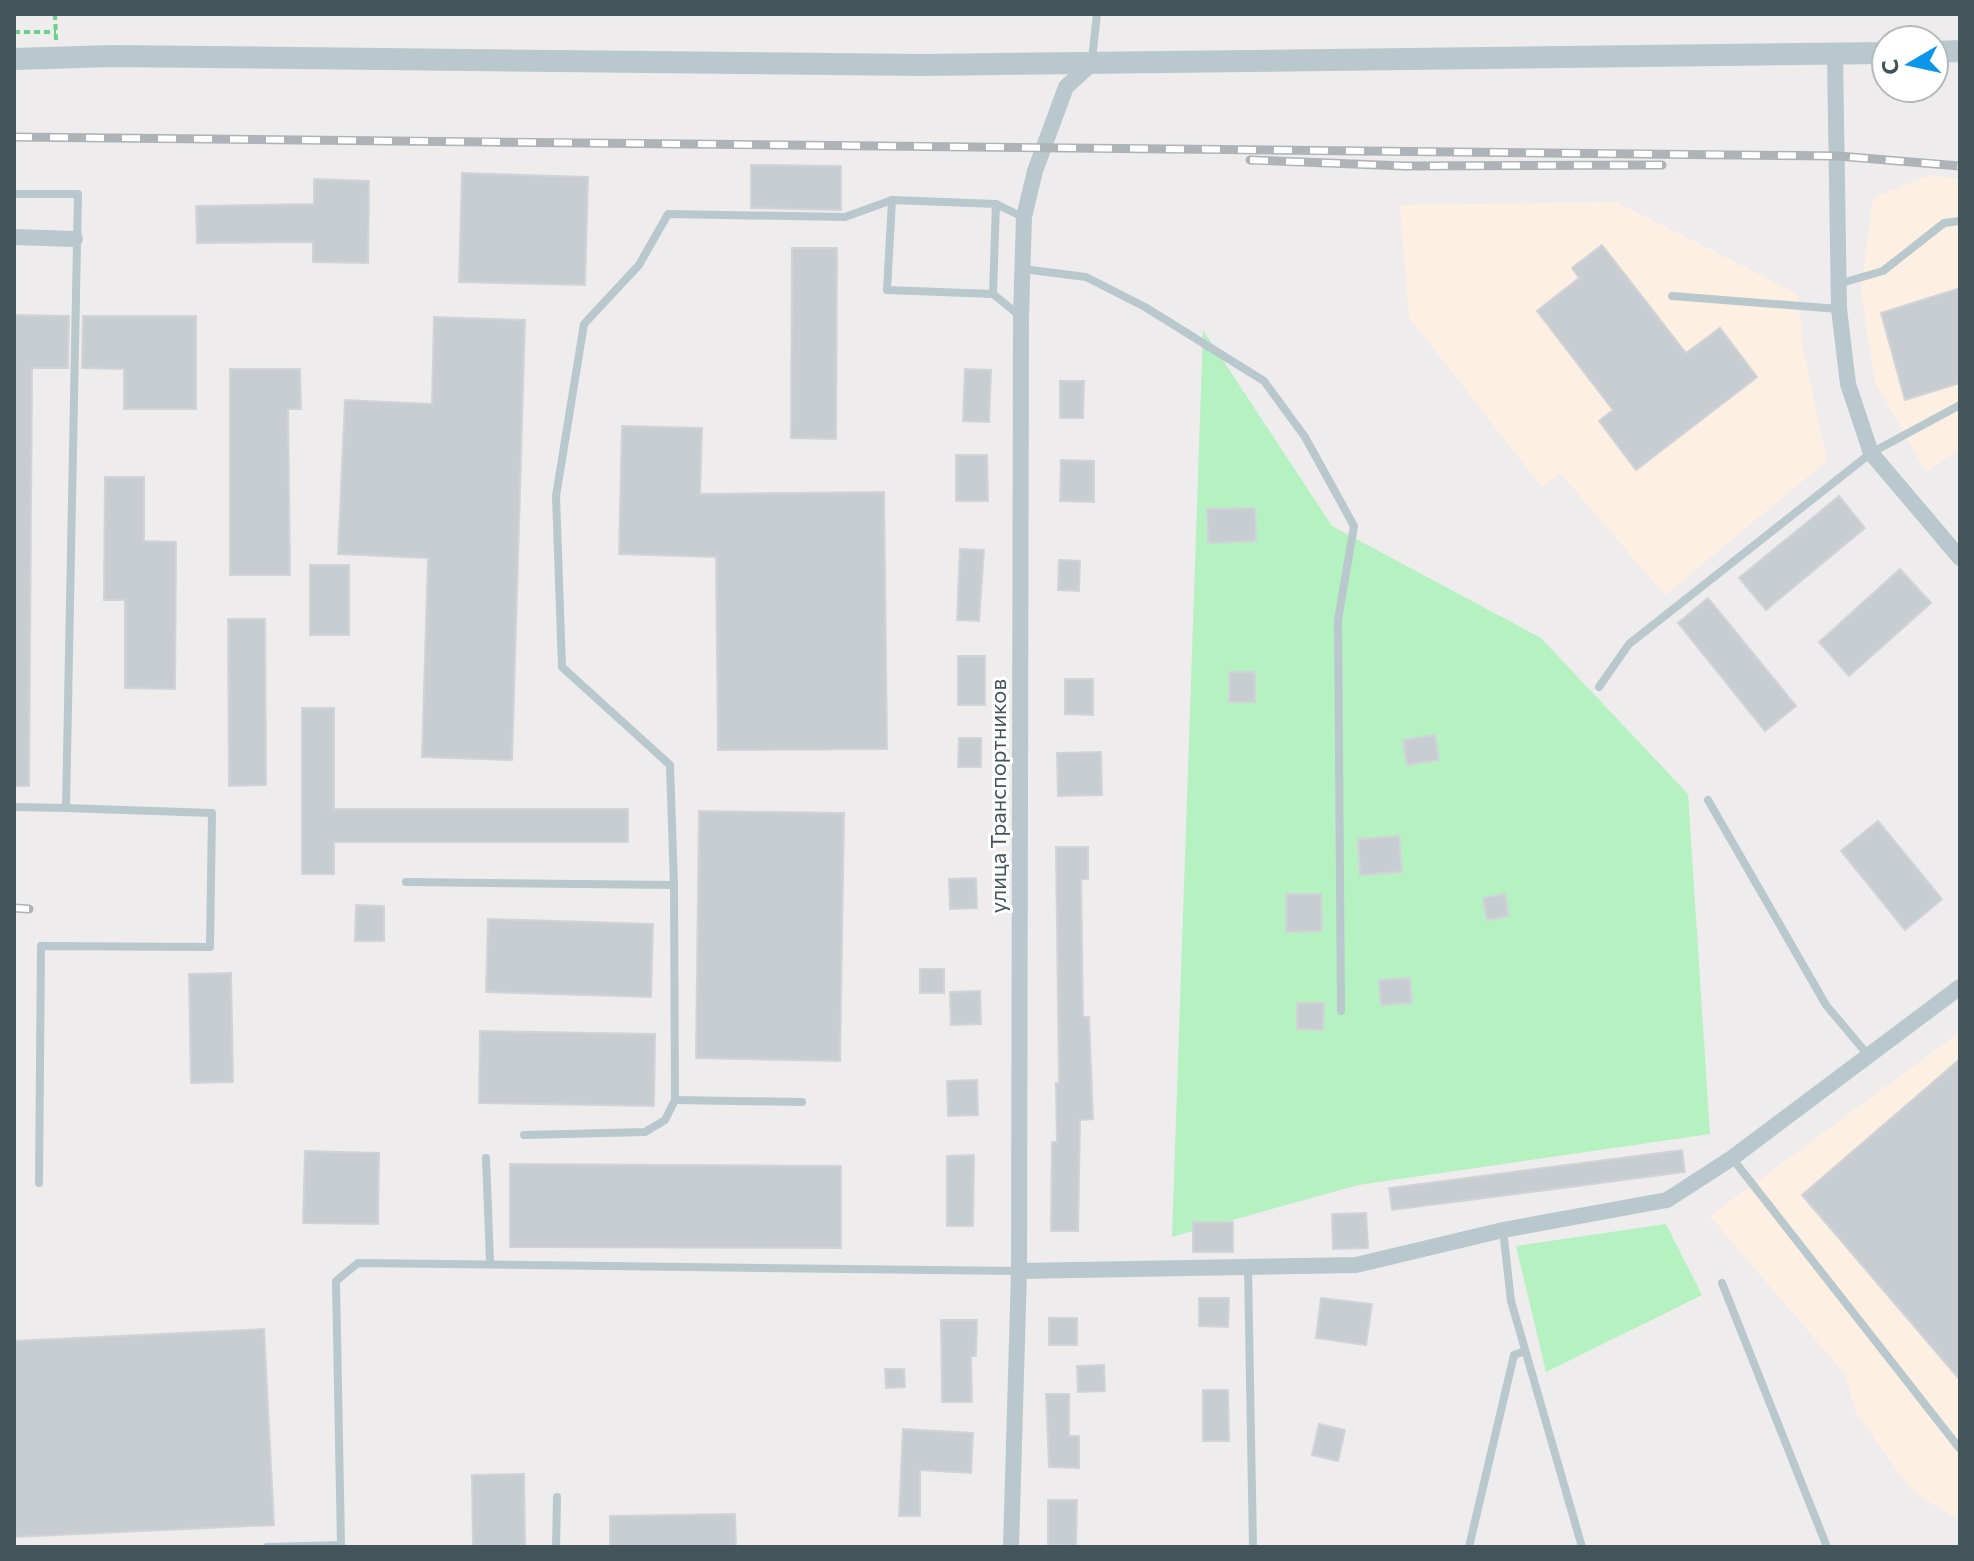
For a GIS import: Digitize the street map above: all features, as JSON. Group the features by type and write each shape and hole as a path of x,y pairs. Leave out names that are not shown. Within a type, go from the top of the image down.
{"street":[{"path":"14,59 112,56 1091,64 1870,54"},
{"path":"1835,55 1838,284 1848,384 1871,453 1960,558"},
{"name":"улица Транспортников","path":"1011,1547 1019,1271 1021,316 1024,217 1035,171 1066,87 1091,64"},
{"path":"14,237 75,239"},
{"path":"1019,1271 1356,1265 1503,1230 1667,1200 1732,1158 1960,987"}],"lane":[{"path":"1091,64 1097,14"},
{"path":"14,194 78,194 66,808"},
{"path":"524,1135 645,1132 665,1120 675,1100 670,765 562,667 556,496 584,324 639,265 668,214 845,217 892,200 996,204 1024,217"},
{"path":"892,200 887,290 993,294 1021,316"},
{"path":"993,294 996,204"},
{"path":"1838,284 1883,271 1944,223 1960,221"},
{"path":"1022,268 1086,277 1145,307 1264,381 1305,437 1354,526 1338,620 1341,1011"},
{"path":"1672,296 1839,309"},
{"path":"1599,687 1629,644 1871,453 1960,405"},
{"path":"1708,800 1826,1005 1868,1055"},
{"path":"14,807 212,813 210,947 41,946 39,1183"},
{"path":"406,882 674,885"},
{"path":"675,1100 802,1102"},
{"path":"486,1158 490,1262"},
{"path":"1732,1158 1960,1449"},
{"path":"1503,1230 1511,1301 1582,1547"},
{"path":"267,1547 341,1545 336,1281 358,1263 490,1262 1019,1271"},
{"path":"1248,1268 1253,1547"},
{"path":"1722,1283 1827,1547"},
{"path":"1469,1547 1514,1355 1525,1351"},
{"path":"556,1547 557,1497"}],"path":[{"path":"14,32 56,32"}],"shaded area":[{"path":"1930,175 1960,179 1960,448 1926,472 1875,382 1861,291 1873,198"},
{"path":"1616,202 1798,294 1803,349 1827,461 1665,595 1560,473 1542,487 1409,317 1400,205"},
{"path":"1960,1032 1960,1521 1912,1491 1856,1413 1845,1374 1710,1216"}],"green space":[{"path":"1203,330 1332,526 1541,638 1688,794 1710,1134 1358,1185 1172,1237"},
{"path":"1666,1224 1702,1295 1546,1372 1516,1246"}],"building":[{"path":"751,165 841,166 841,210 751,208"},
{"path":"462,173 588,177 585,285 459,282"},
{"path":"314,179 369,181 368,263 313,262 313,242 197,243 196,206 314,204"},
{"path":"1602,245 1686,353 1720,328 1757,377 1636,470 1599,421 1613,410 1537,311 1579,278 1572,268"},
{"path":"792,248 837,248 836,439 791,438"},
{"path":"1960,288 1960,383 1905,400 1881,313"},
{"path":"14,315 69,316 68,368 32,368 29,786 14,786"},
{"path":"83,316 196,316 196,409 124,409 124,369 82,368"},
{"path":"434,317 525,320 512,760 422,757 428,558 338,554 345,400 432,404"},
{"path":"230,369 300,369 301,409 288,409 290,575 230,575"},
{"path":"965,369 991,370 989,422 963,421"},
{"path":"1060,381 1084,381 1083,418 1060,418"},
{"path":"622,426 702,428 700,494 884,492 887,749 718,750 716,557 619,554"},
{"path":"956,455 987,455 988,501 956,501"},
{"path":"1061,460 1094,461 1094,502 1060,501"},
{"path":"105,477 144,477 144,541 176,542 175,689 125,688 125,600 104,600"},
{"path":"1839,496 1865,528 1766,610 1739,578"},
{"path":"1255,508 1256,541 1208,543 1207,509"},
{"path":"960,549 984,550 979,621 957,620"},
{"path":"1059,560 1080,561 1079,591 1058,590"},
{"path":"310,565 349,565 349,635 310,635"},
{"path":"1900,569 1931,603 1849,676 1819,642"},
{"path":"1708,598 1796,706 1765,731 1678,623"},
{"path":"228,619 265,619 266,785 229,786"},
{"path":"958,656 985,656 985,705 958,705"},
{"path":"1229,672 1255,672 1255,702 1229,702"},
{"path":"1065,679 1093,679 1093,715 1065,714"},
{"path":"302,708 334,708 334,809 628,809 628,842 334,842 334,874 302,874"},
{"path":"1435,735 1439,760 1407,765 1403,740"},
{"path":"959,738 981,738 981,767 958,767"},
{"path":"1101,752 1102,795 1058,796 1057,753"},
{"path":"699,811 844,813 840,1061 696,1058"},
{"path":"1878,821 1942,899 1905,930 1841,851"},
{"path":"1399,836 1402,872 1360,875 1358,839"},
{"path":"1056,847 1088,847 1088,879 1081,879 1083,1017 1089,1017 1093,1119 1080,1120 1078,1231 1051,1231 1052,1142 1057,1142 1056,1083 1059,1083"},
{"path":"976,878 977,908 950,909 949,879"},
{"path":"1286,894 1321,894 1322,931 1286,932"},
{"path":"1505,894 1509,916 1487,920 1483,898"},
{"path":"356,905 384,906 384,941 355,941"},
{"path":"488,919 653,924 651,997 486,992"},
{"path":"920,969 944,969 944,993 920,993"},
{"path":"231,973 233,1082 191,1083 189,974"},
{"path":"1410,978 1412,1003 1381,1005 1379,980"},
{"path":"980,991 981,1024 951,1025 950,992"},
{"path":"1297,1003 1324,1003 1323,1030 1297,1029"},
{"path":"480,1031 655,1034 654,1106 479,1103"},
{"path":"1960,1059 1960,1380 1802,1195"},
{"path":"977,1080 978,1115 948,1116 947,1081"},
{"path":"1682,1150 1685,1172 1392,1210 1389,1188"},
{"path":"305,1151 379,1153 378,1224 303,1223"},
{"path":"974,1155 973,1226 947,1226 947,1156"},
{"path":"510,1164 841,1166 841,1248 510,1247"},
{"path":"1366,1213 1368,1248 1333,1249 1332,1214"},
{"path":"1193,1222 1233,1222 1233,1252 1193,1252"},
{"path":"1199,1298 1229,1298 1228,1327 1199,1326"},
{"path":"1321,1298 1372,1304 1366,1345 1316,1338"},
{"path":"1049,1318 1077,1318 1077,1345 1049,1345"},
{"path":"941,1320 977,1320 976,1356 971,1356 972,1402 942,1402"},
{"path":"264,1329 274,1525 14,1537 14,1341"},
{"path":"1104,1365 1105,1391 1078,1392 1077,1366"},
{"path":"885,1369 904,1369 905,1387 886,1388"},
{"path":"1203,1390 1228,1390 1229,1441 1203,1441"},
{"path":"1046,1394 1069,1394 1069,1436 1079,1436 1079,1468 1049,1467"},
{"path":"1319,1424 1345,1430 1338,1461 1312,1455"},
{"path":"903,1429 973,1433 971,1473 920,1470 920,1516 899,1516"},
{"path":"524,1474 525,1547 473,1547 472,1475"},
{"path":"1048,1500 1077,1500 1076,1546 1048,1545"},
{"path":"735,1514 736,1547 610,1547 610,1516"}],"railway":[{"path":"14,137 1838,156 1960,166"},
{"path":"1250,160 1405,166 1662,165"},
{"path":"14,908 29,909"}]}
